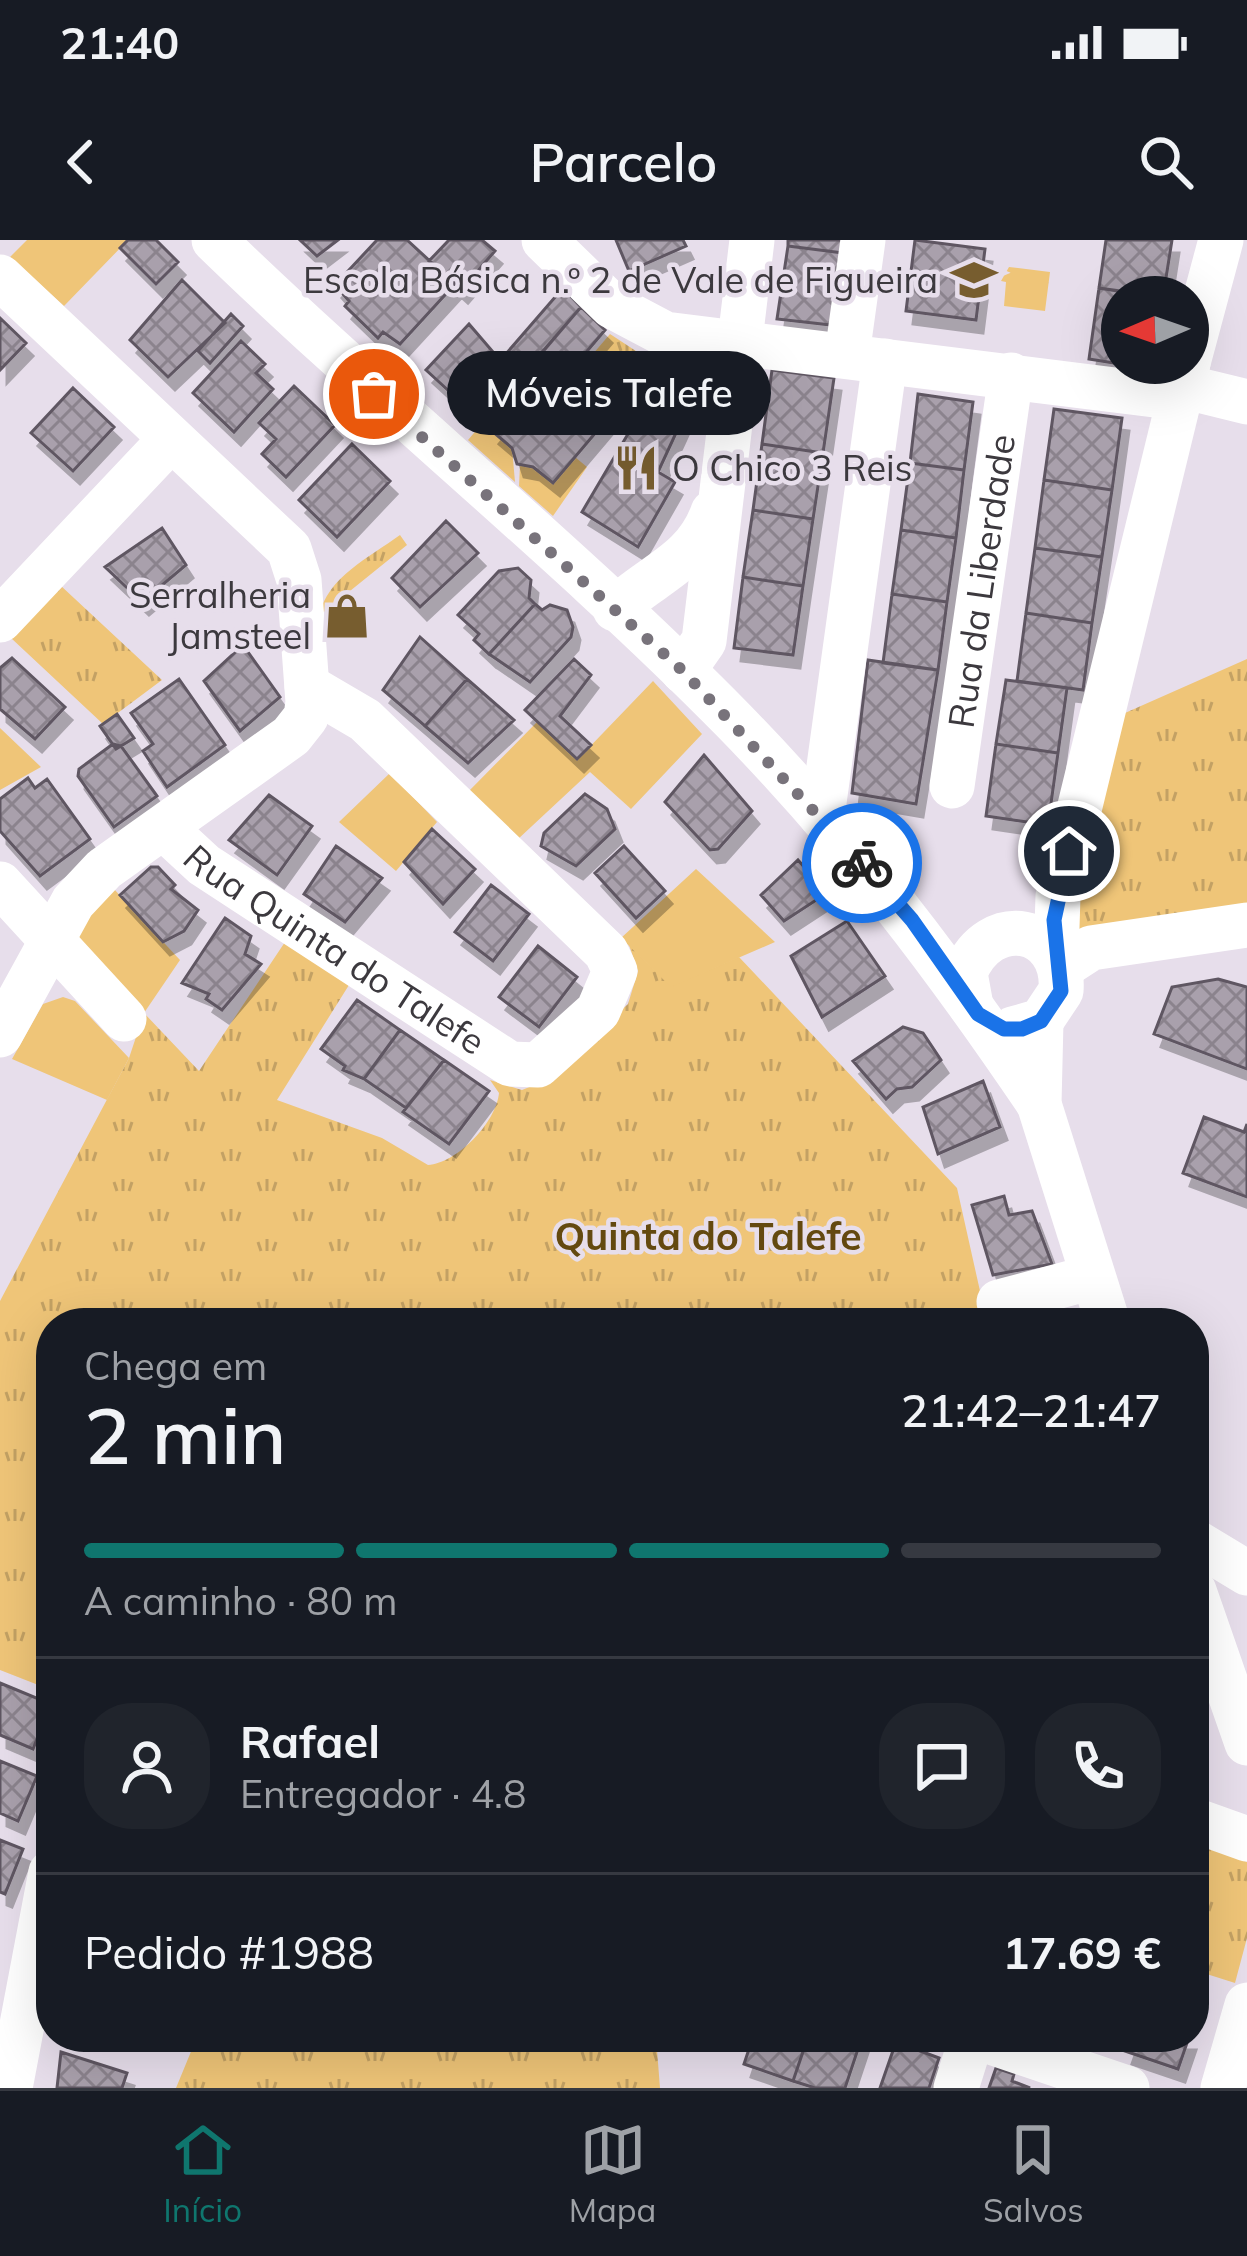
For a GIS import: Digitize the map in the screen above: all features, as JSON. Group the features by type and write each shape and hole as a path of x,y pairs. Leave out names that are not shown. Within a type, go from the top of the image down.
{"street":[{"path":"214,240 347,369 683,671 823,817 912,920 1039,1104 1103,1308"},
{"path":"544,240 637,323 665,334 1011,375 1101,376"},
{"path":"683,671 704,641 752,240"},
{"path":"823,817 866,358 863,240"},
{"path":"1209,284 1221,240"},
{"path":"0,278 289,550 299,580 306,717 291,736 104,869 73,902 0,1035"},
{"name":"Rua da Liberdade","path":"952,786 1011,375"},
{"path":"1039,1104 1041,1021 1061,991 1058,896 1182,384"},
{"path":"1202,384 1247,402"},
{"path":"0,620 170,440"},
{"path":"615,609 672,568 706,534 720,492"},
{"path":"672,568 693,579 709,607"},
{"name":"Rua Quinta do Talefe","path":"164,828 204,865 510,1064 538,1065 598,1011 615,971 606,952 304,665"},
{"path":"0,884 124,1019"},
{"path":"912,920 947,936 982,943 1005,933 1024,933 1058,963"},
{"path":"1058,963 1091,948 1247,925"},
{"path":"982,943 965,973 974,1010 1004,1029 1041,1021"},
{"path":"999,1302 1093,1277"},
{"path":"1209,1550 1247,1573"},
{"path":"1209,1624 1238,1688 1247,1743"},
{"path":"1209,1825 1247,1839"},
{"path":"10,2088 36,1951"},
{"path":"1222,2088 1247,2006"},
{"path":"956,2088 969,2052"},
{"path":"1019,2052 1127,2088"}],"green space":[{"path":"27,240 128,240 64,306 10,257"},
{"path":"1009,267 1050,272 1045,311 1004,306 1006,282 1001,281"},
{"path":"610,334 642,355 609,394 580,369"},
{"path":"511,389 520,398 492,431 512,448 515,482 468,440"},
{"path":"575,457 587,467 553,516 519,486 520,465 533,467 553,483"},
{"path":"400,535 407,545 319,616 340,579"},
{"path":"60,585 162,680 103,724 11,638"},
{"path":"1247,659 1247,929 1084,933 1074,927 1072,913 1125,713"},
{"path":"653,681 702,734 631,809 590,772 517,840 467,793 537,722 578,759"},
{"path":"0,728 41,767 0,790"},
{"path":"390,773 437,822 396,871 339,822"},
{"path":"696,869 775,942 671,987 621,938"},
{"path":"114,889 180,960 144,1013 76,940 98,901"},
{"path":"285,942 349,985 277,1100 382,1138 428,1165 439,1163 462,1149 491,1117 499,1093 490,1080 522,1090 547,1080 628,1004 638,971 629,945 671,986 739,957 957,1188 981,1308 36,1308 36,1684 0,1670 0,1301 129,1058 144,1013 199,1071"},
{"path":"63,997 75,1001 129,1058 107,1100 12,1059 43,1004"},
{"path":"1209,1848 1247,1862 1247,1938 1235,1983 1209,1975"},
{"path":"191,2052 657,2052 660,2088 176,2088"}],"building":[{"path":"128,240 156,240 178,262 156,284 120,248"},
{"path":"300,240 338,240 317,256"},
{"path":"377,240 407,240 455,284 400,344 383,332 378,338 345,306 349,301 335,285"},
{"path":"449,240 482,240 495,251 461,290 429,261"},
{"path":"616,240 683,240 686,246 629,271"},
{"path":"788,240 853,240 851,254 788,246"},
{"path":"915,240 985,249 976,320 906,311"},
{"path":"1106,240 1172,240 1166,276 1101,276 1099,288"},
{"path":"788,246 851,254 840,326 777,319"},
{"path":"182,280 225,323 168,377 130,340"},
{"path":"563,288 581,307 524,373 505,355"},
{"path":"1099,288 1101,361 1089,359"},
{"path":"581,307 605,330 571,370 562,361 553,371 547,366 520,398 511,389"},
{"path":"231,314 243,326 210,363 198,351"},
{"path":"0,318 26,343 0,370"},
{"path":"469,324 499,359 482,393 463,404 426,370"},
{"path":"241,341 265,364 256,373 273,389 234,432 193,393"},
{"path":"510,360 524,373 505,396 489,381"},
{"path":"562,361 610,403 603,413 608,418 553,483 533,467 517,464 512,448 492,431 547,366 553,371"},
{"path":"772,370 834,378 823,453 762,444"},
{"path":"294,386 335,425 286,477 262,454 276,439 259,423"},
{"path":"73,388 114,427 73,471 31,433"},
{"path":"918,394 973,402 964,470 910,463"},
{"path":"648,400 682,420 658,472 675,482 638,547 582,512"},
{"path":"1054,409 1122,418 1112,490 1044,480"},
{"path":"352,444 390,481 337,537 299,500"},
{"path":"762,444 823,453 813,519 753,510"},
{"path":"910,463 964,470 956,538 901,530"},
{"path":"1044,480 1112,490 1102,557 1035,548"},
{"path":"753,510 813,519 803,586 743,577"},
{"path":"446,521 478,553 420,607 392,578"},
{"path":"162,528 186,565 142,602 105,567"},
{"path":"901,530 956,538 947,602 892,594"},
{"path":"1035,548 1102,557 1092,623 1026,613"},
{"path":"518,568 531,580 529,598 535,604 489,654 474,640 479,634 458,615 499,571"},
{"path":"743,577 803,586 793,655 734,648"},
{"path":"892,594 947,602 938,670 883,663"},
{"path":"535,604 542,610 550,605 567,610 573,627 571,637 530,682 489,654"},
{"path":"1026,613 1092,623 1083,690 1017,681"},
{"path":"420,637 467,679 425,726 383,690"},
{"path":"243,645 280,697 240,731 204,681"},
{"path":"12,658 65,707 35,739 0,709 0,668"},
{"path":"574,659 591,675 560,716 591,745 577,759 525,710"},
{"path":"868,660 938,670 916,804 852,793"},
{"path":"179,679 225,745 167,787 143,751 153,744 131,713"},
{"path":"467,679 514,720 468,763 425,726"},
{"path":"1006,680 1067,688 1058,753 996,744"},
{"path":"117,714 134,738 116,749 100,726"},
{"path":"113,744 121,746 157,796 114,827 78,776 79,769"},
{"path":"996,744 1058,753 1048,825 986,816"},
{"path":"704,755 752,811 718,849 710,850 665,802"},
{"path":"28,778 35,788 47,779 90,839 40,876 0,831 0,799"},
{"path":"585,794 607,809 615,829 576,866 541,846 544,833"},
{"path":"269,795 312,826 277,875 229,840"},
{"path":"432,829 475,869 443,904 404,862"},
{"path":"336,846 382,878 345,922 304,894"},
{"path":"624,846 665,891 636,918 595,873"},
{"path":"798,860 827,893 784,921 761,895"},
{"path":"151,867 158,867 175,885 171,889 198,910 184,931 163,942 120,895"},
{"path":"491,885 529,914 493,961 455,932"},
{"path":"225,918 251,936 245,954 261,964 222,1010 206,999 209,994 182,983"},
{"path":"847,921 885,976 822,1017 791,956"},
{"path":"538,946 577,977 539,1027 499,997"},
{"path":"1218,979 1247,987 1247,1069 1154,1034 1172,987"},
{"path":"357,1000 400,1030 364,1079 343,1070 345,1066 321,1049"},
{"path":"903,1027 923,1033 941,1060 912,1087 897,1089 886,1099 853,1061"},
{"path":"400,1030 444,1060 406,1108 364,1079"},
{"path":"444,1060 489,1091 449,1144 403,1112"},
{"path":"983,1081 1000,1127 938,1154 923,1107"},
{"path":"1204,1117 1244,1132 1247,1124 1247,1197 1183,1173"},
{"path":"1004,1196 1009,1215 1032,1211 1052,1264 993,1275 972,1205"},
{"path":"0,1683 36,1698 36,1742 33,1749 0,1735"},
{"path":"0,1761 36,1778 18,1821 0,1813"},
{"path":"0,1840 23,1849 5,1894 0,1892"},
{"path":"61,2052 127,2073 122,2088 57,2088"},
{"path":"748,2052 803,2052 793,2081 744,2064"},
{"path":"803,2052 857,2052 845,2088 815,2088 793,2081"},
{"path":"893,2052 923,2052 939,2058 929,2088 880,2088"},
{"path":"1128,2052 1184,2052 1178,2069"},
{"path":"996,2068 1014,2074 1012,2081 1030,2088 989,2088"}],"way so far":[{"path":"374,394 683,671 862,863"}],"place":[{"name":"Escola Básica n.º 2 de Vale de Figueira","path":"974,280"},
{"name":"Móveis Talefe","path":"374,394"},
{"name":"O Chico 3 Reis","path":"636,468"},
{"name":"Serralheria Jamsteel","path":"347,616"}],"district":[{"name":"Quinta do Talefe","path":"708,1236"}],"route":[{"path":"862,863 912,920 978,1014 1004,1029 1022,1029 1041,1021 1061,991 1054,920 1069,851"}]}
